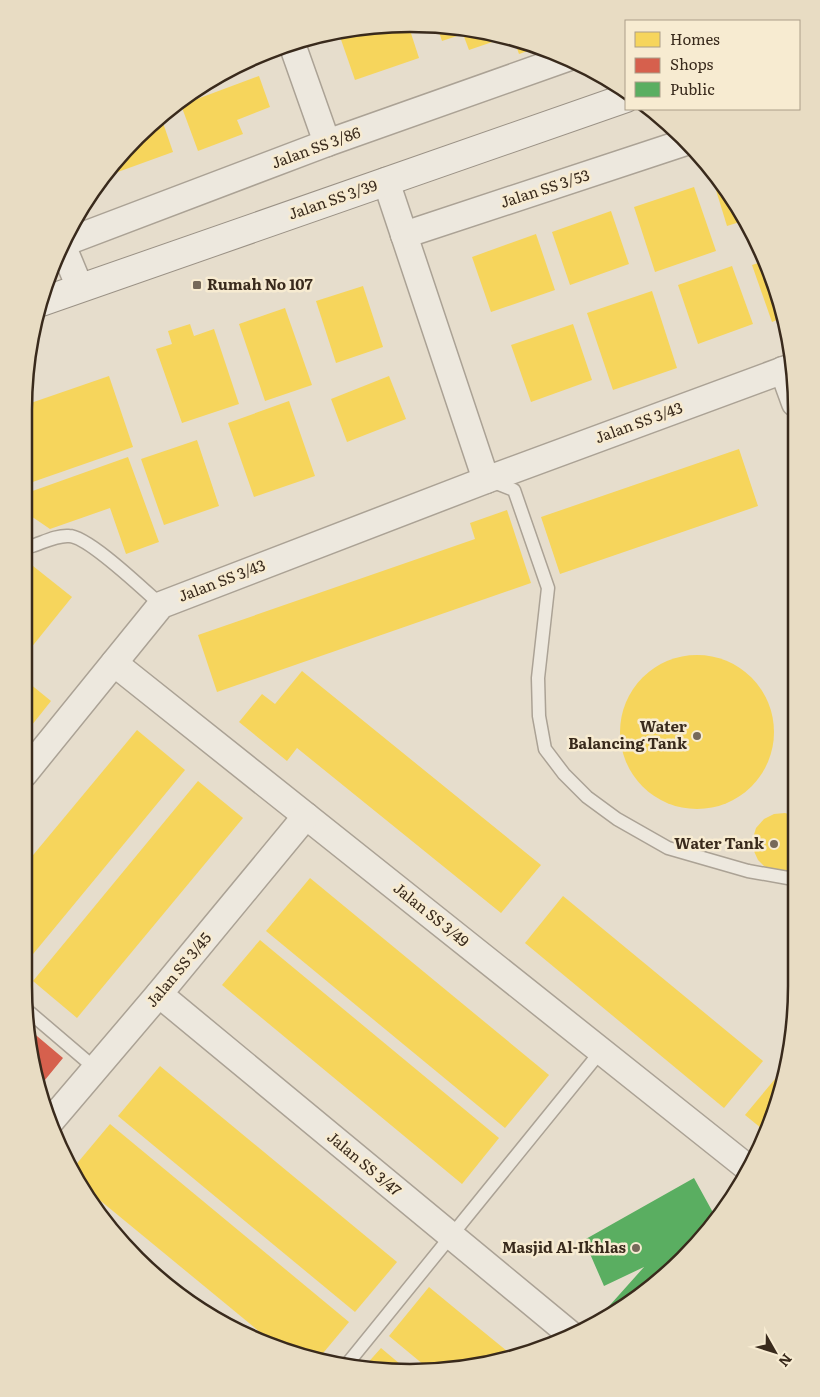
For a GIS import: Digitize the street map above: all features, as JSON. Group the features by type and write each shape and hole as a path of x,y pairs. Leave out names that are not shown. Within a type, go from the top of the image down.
{"street":[{"path":"295,51 327,143"},
{"name":"Jalan SS 3/86","path":"73,239 327,143 556,62"},
{"name":"Jalan SS 3/39","path":"50,299 624,99"},
{"name":"Jalan SS 3/53","path":"404,235 678,145"},
{"path":"386,181 486,480"},
{"path":"66,254 80,288"},
{"name":"Jalan SS 3/43","path":"32,764 161,605 486,480 785,369"},
{"name":"Jalan SS 3/49","path":"114,663 743,1164"},
{"name":"Jalan SS 3/45","path":"56,1116 306,816"},
{"name":"Jalan SS 3/47","path":"158,994 566,1331"}],"lane":[{"path":"486,480 514,490 548,588 538,678 539,716 545,749 564,774 587,797 617,820 668,848 748,871 788,878"},
{"path":"32,546 60,536 77,537 104,556 161,605"},
{"path":"33,1016 96,1069"},
{"path":"351,1359 601,1051"}],"building: Homes":[{"path":"411,32 419,58 355,80 341,39 385,33"},
{"path":"440,34 458,36 442,41"},
{"path":"464,37 493,42 469,50"},
{"path":"517,48 526,51 519,54"},
{"path":"259,76 270,107 237,120 243,134 198,151 183,109 195,100"},
{"path":"163,124 173,152 117,172 143,143"},
{"path":"694,187 716,251 655,272 634,207"},
{"path":"716,189 738,223 727,226"},
{"path":"611,211 629,264 570,285 552,232"},
{"path":"536,234 555,290 491,312 472,257"},
{"path":"758,263 759,266 775,312 777,320 772,322 752,265"},
{"path":"732,266 753,324 698,344 678,285"},
{"path":"363,286 383,347 336,363 316,301"},
{"path":"652,291 677,368 613,390 587,313"},
{"path":"285,308 312,385 265,401 239,324"},
{"path":"190,324 194,336 214,329 239,404 182,423 156,349 172,344 168,331"},
{"path":"573,324 592,380 531,402 511,345"},
{"path":"109,376 133,447 32,482 32,402"},
{"path":"389,376 406,419 347,442 331,399"},
{"path":"289,401 315,476 254,497 228,423"},
{"path":"197,440 219,506 164,525 141,459"},
{"path":"739,449 758,506 560,574 541,517"},
{"path":"128,457 159,542 126,554 110,508 50,529 32,517 32,491"},
{"path":"507,510 531,583 217,692 198,635 475,539 470,523"},
{"path":"33,566 72,597 32,647"},
{"name":"Water Balancing Tank","path":"697,655 727,660 752,677 769,702 774,732 769,762 752,787 727,804 697,809 667,804 642,787 625,762 620,732 625,702 642,677 667,660"},
{"path":"302,671 541,865 501,913 297,748 287,761 239,722 262,694 275,704"},
{"path":"32,686 51,701 32,725"},
{"path":"137,730 185,770 32,955 32,856"},
{"path":"198,781 243,818 77,1018 33,981"},
{"name":"Water Tank","path":"774,814 788,814 788,870 781,872 764,866 758,860 753,849 753,838 756,828 764,819"},
{"path":"310,878 549,1075 505,1128 266,931"},
{"path":"563,896 763,1061 724,1108 525,943"},
{"path":"260,940 499,1138 462,1184 222,985"},
{"path":"160,1066 397,1262 355,1312 118,1116"},
{"path":"777,1077 760,1127 745,1115"},
{"path":"110,1124 349,1322 322,1354 263,1335 96,1197 76,1164"},
{"path":"429,1287 508,1352 459,1361 423,1364 389,1336"},
{"path":"381,1348 400,1364 385,1364 369,1362"}],"building: Shops":[{"path":"36,1035 63,1058 44,1081"}],"building: Public":[{"name":"Masjid Al-Ikhlas","path":"694,1178 713,1212 694,1236 659,1271 606,1310 644,1267 604,1286 584,1240"}],"place":[{"name":"Rumah No 107","path":"197,285"},
{"name":"Water Balancing Tank","path":"697,736"},
{"name":"Water Tank","path":"774,844"},
{"name":"Masjid Al-Ikhlas","path":"636,1248"}]}
